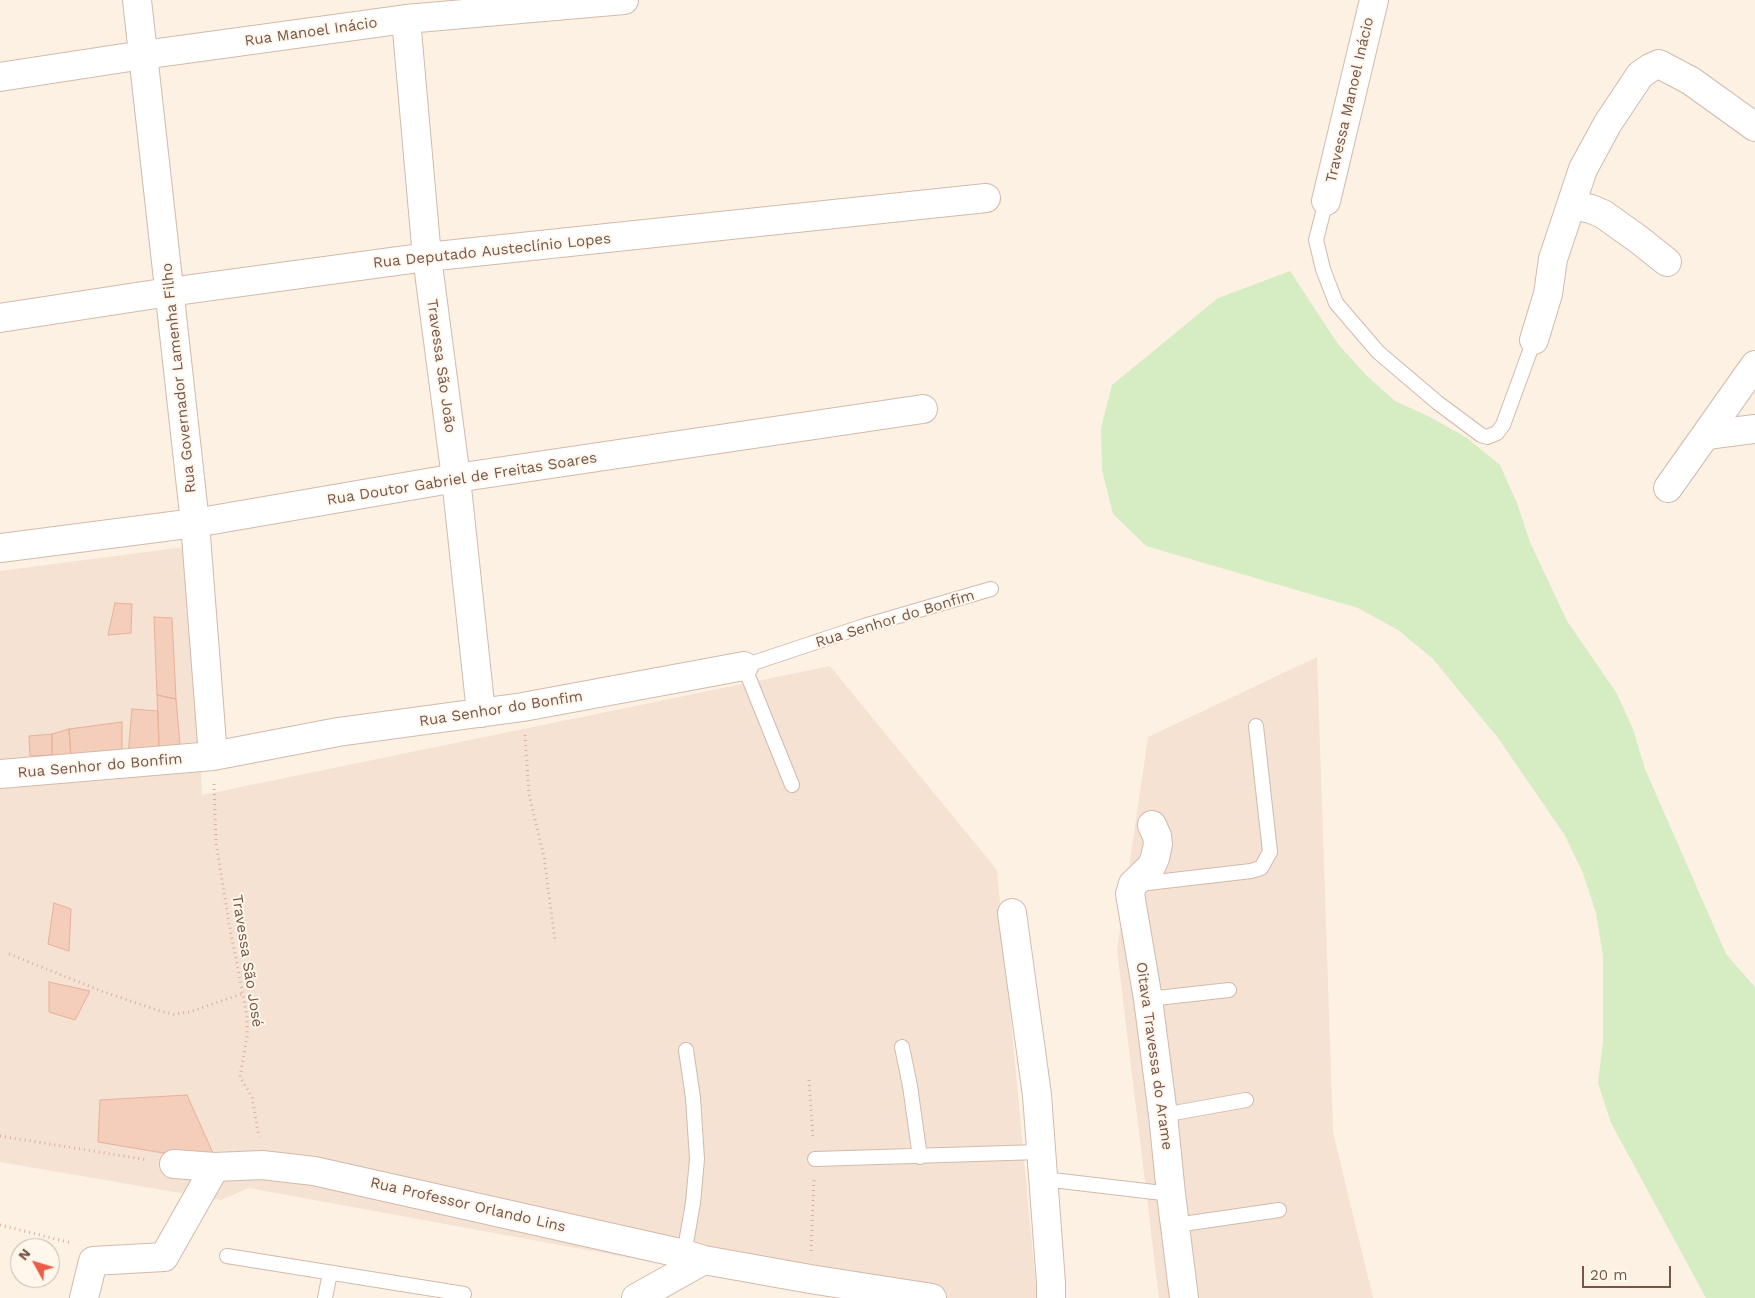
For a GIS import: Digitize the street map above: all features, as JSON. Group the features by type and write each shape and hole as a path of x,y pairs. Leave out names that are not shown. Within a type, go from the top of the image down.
{"street":[{"name":"Rua Governador Lamenha Filho","path":"137,0 195,523 213,756"},
{"name":"Rua Manoel Inácio","path":"0,77 143,55 406,19 624,0"},
{"name":"Travessa Manoel Inácio","path":"1326,200 1374,0"},
{"name":"Travessa São João","path":"406,19 427,257 456,478 481,713"},
{"path":"1534,340 1548,294 1553,258 1583,169 1608,123 1640,75 1659,64 1676,72 1755,127"},
{"name":"Rua Deputado Austeclínio Lopes","path":"0,318 169,292 427,257 986,198"},
{"path":"1570,205 1603,214 1667,262"},
{"path":"1668,488 1755,365"},
{"name":"Rua Doutor Gabriel de Freitas Soares","path":"0,548 195,523 456,478 923,409"},
{"path":"1707,435 1755,429"},
{"name":"Rua Senhor do Bonfim","path":"0,774 213,756 338,732 523,707 744,666"},
{"path":"1133,884 1151,867 1155,858 1157,836 1152,825"},
{"name":"Oitava Travessa do Arame","path":"1133,884 1130,894 1148,999 1184,1298"},
{"path":"1012,913 1037,1095 1040,1152 1044,1179 1052,1283 1051,1298"},
{"name":"Rua Professor Orlando Lins","path":"174,1164 215,1167 262,1165 292,1168 337,1176 694,1257 810,1279 932,1298"},
{"path":"84,1298 93,1261 164,1257 215,1167"},
{"path":"636,1298 694,1257"}],"lane":[{"path":"1326,200 1316,240 1323,269 1336,303 1378,352 1438,403 1481,435 1487,438 1497,433 1503,426 1534,340"},
{"name":"Rua Senhor do Bonfim","path":"744,666 864,626 991,589"},
{"path":"744,666 792,784"},
{"path":"1133,884 1251,871 1261,868 1270,852 1256,726"},
{"path":"1148,999 1230,990"},
{"path":"902,1047 910,1086 920,1157"},
{"path":"686,1050 693,1098 697,1159 693,1203 694,1257"},
{"path":"1163,1115 1246,1100"},
{"path":"815,1159 1040,1152"},
{"path":"1044,1179 1171,1194"},
{"path":"1176,1225 1279,1210"},
{"path":"227,1256 464,1294"},
{"path":"325,1298 330,1272"}],"path":[{"path":"523,707 529,794 544,857 556,941"},
{"name":"Travessa São José","path":"213,756 216,843 241,994 247,1016 248,1030 240,1077 255,1106 262,1165"},
{"path":"9,954 104,992 174,1014 190,1012 241,994"},
{"path":"0,1136 174,1164"},
{"path":"0,1225 89,1248 100,1254 93,1261"}],"shaded area":[{"path":"192,546 202,795 830,666 997,870 1037,1298 848,1298 249,1188 221,1200 0,1162 0,571"},
{"path":"1317,657 1333,1132 1373,1298 1159,1298 1117,950 1148,737"}],"green space":[{"path":"1290,271 1338,344 1366,375 1395,401 1432,418 1467,438 1500,465 1517,503 1530,542 1567,621 1616,692 1633,729 1645,769 1726,954 1755,987 1755,1298 1706,1298 1611,1123 1598,1083 1603,1041 1603,956 1596,913 1583,873 1564,834 1498,738 1433,659 1398,630 1358,608 1146,546 1113,514 1102,470 1101,428 1112,385 1218,298"}],"building":[{"path":"115,603 132,604 131,633 108,635"},
{"path":"154,617 172,618 176,699 157,695"},
{"path":"157,695 176,699 180,745 173,749 159,747"},
{"path":"132,709 158,711 159,747 128,755"},
{"path":"122,722 122,756 71,757 69,729"},
{"path":"69,729 71,757 52,755 52,734"},
{"path":"52,734 52,755 30,756 29,736"},
{"path":"54,903 71,909 69,951 48,944"},
{"path":"49,982 90,991 75,1020 49,1012"},
{"path":"187,1095 217,1162 98,1142 100,1100"}]}
